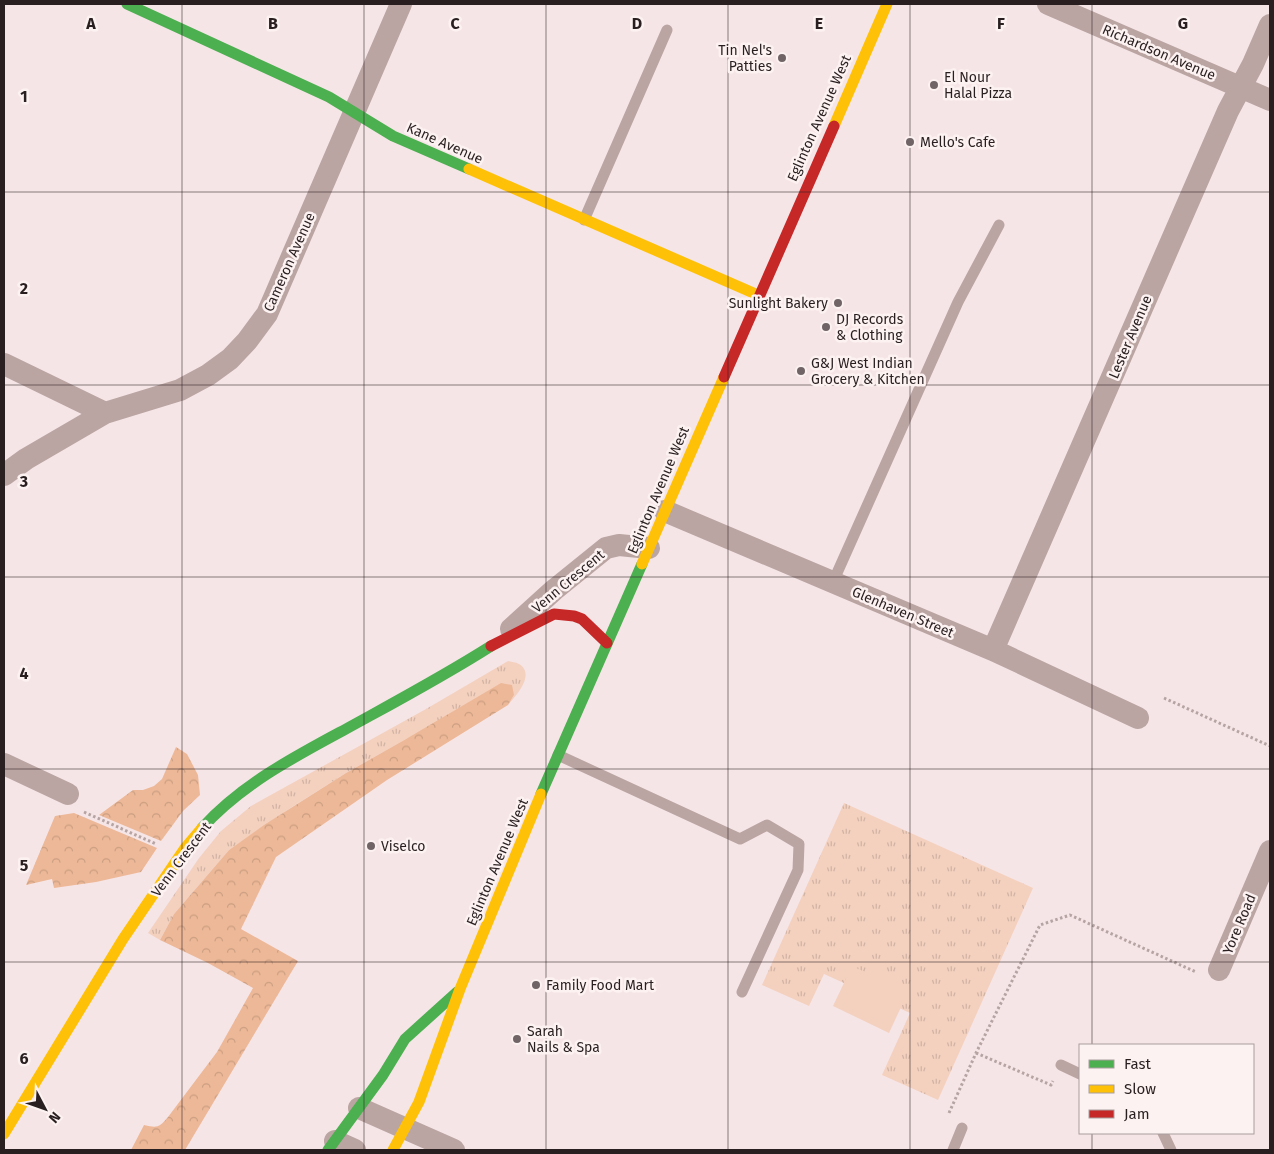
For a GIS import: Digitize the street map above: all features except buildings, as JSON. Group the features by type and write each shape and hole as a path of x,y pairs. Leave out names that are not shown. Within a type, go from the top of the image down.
{"street":[{"name":"Kane Avenue","path":"126,4 329,97 393,136 758,295"},
{"name":"Cameron Avenue","path":"4,475 26,459 105,414 180,390 208,375 230,359 247,341 267,314 401,4"},
{"name":"Eglinton Avenue West","path":"393,1150 418,1102 460,989 558,756 758,295 887,4"},
{"name":"Richardson Avenue","path":"1048,4 1270,100"},
{"name":"Lester Avenue","path":"993,650 1228,111 1270,25"},
{"path":"4,364 105,414"},
{"name":"Glenhaven Street","path":"665,511 993,650 1138,718"},
{"name":"Venn Crescent","path":"497,642 554,590 606,548 619,545 649,548"},
{"name":"Venn Crescent","path":"4,1134 123,939 185,848 215,814 249,786 285,762 449,673 497,642 554,614 574,616 582,619 607,643"},
{"path":"4,764 74,802"},
{"name":"Yore Road","path":"1209,972 1270,851"},
{"name":"Eglinton Avenue West","path":"340,1147 359,1108 405,1039 460,989"},
{"path":"359,1108 454,1150"}],"lane":[{"path":"584,220 667,30"},
{"path":"833,582 958,302 1000,225"},
{"path":"558,756 740,839 767,825 799,844 798,870 742,992"},
{"path":"1062,1065 1079,1074"},
{"path":"953,1150 962,1128"},
{"path":"1163,1134 1171,1150"}],"path":[{"path":"1164,698 1270,746"},
{"path":"74,802 162,846"},
{"path":"948,1115 976,1053 1040,925 1070,915 1209,972"},
{"path":"976,1053 1052,1085 1062,1065"}],"green space":[{"path":"508,661 519,664 526,673 523,685 508,705 514,695 406,739 346,773 292,807 229,850 174,914 160,940 148,933 199,858 221,831 251,806 426,709"},
{"path":"501,683 512,685 514,695 508,705 387,780 276,857 241,929 298,961 185,1150 131,1150 144,1125 155,1127 168,1117 217,1052 253,988 208,963 160,940 174,914 229,850 264,825 346,773"},
{"path":"176,747 187,754 198,775 200,795 183,811 161,841 99,815 133,790 143,790 154,786 162,779"},
{"path":"844,803 1033,888 938,1100 882,1075 910,1013 824,974 809,1006 762,985"},
{"path":"74,813 157,848 141,872 96,882 54,888 52,879 26,885 55,816"},
{"path":"852,966 908,992 889,1033 833,1006"}],"traffic: fast":[{"path":"127,4 329,97 393,136 469,169"},
{"path":"541,794 642,564"},
{"path":"202,828 234,798 270,772 491,646"},
{"path":"328,1150 383,1075 405,1039 457,992"}],"traffic: slow":[{"path":"834,126 887,4"},
{"path":"469,169 758,295"},
{"path":"642,564 724,377"},
{"path":"393,1150 419,1102 460,989 541,794"},
{"path":"4,1134 123,939 185,848 202,828"}],"traffic: jam":[{"path":"724,377 834,126"},
{"path":"491,646 554,614 574,616 582,619 607,643"}],"place":[{"name":"Tin Nel's Patties","path":"782,58"},
{"name":"El Nour Halal Pizza","path":"934,85"},
{"name":"Mello's Cafe","path":"910,142"},
{"name":"Sunlight Bakery","path":"838,303"},
{"name":"DJ Records & Clothing","path":"826,327"},
{"name":"G&J West Indian Grocery & Kitchen","path":"801,371"},
{"name":"Viselco","path":"371,846"},
{"name":"Family Food Mart","path":"536,985"},
{"name":"Sarah Nails & Spa","path":"517,1039"}]}
